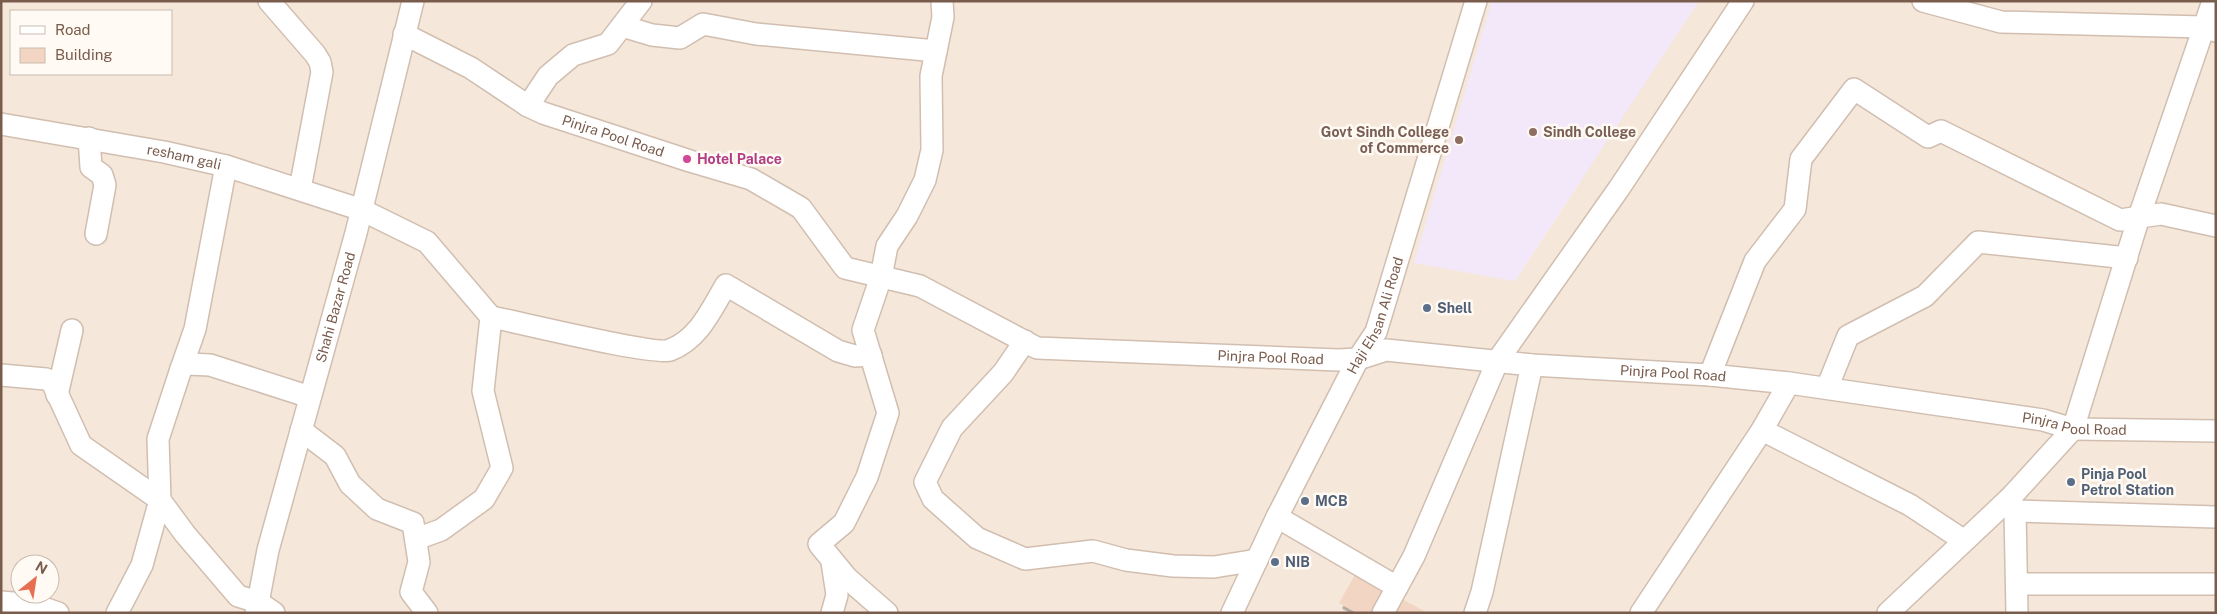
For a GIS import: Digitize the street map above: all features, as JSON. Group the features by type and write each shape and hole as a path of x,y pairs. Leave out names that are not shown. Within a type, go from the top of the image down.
{"street":[{"path":"269,1 315,54 320,62 322,72 300,189"},
{"name":"Shahi Bazar Road","path":"263,609 268,550 362,210 413,1"},
{"path":"528,106 548,76 572,55 608,44 641,1"},
{"path":"888,613 847,578 819,544 844,523 867,477 888,414 863,330 881,277 887,246 907,216 925,180 932,150 931,76 943,17 942,1"},
{"name":"Haji Ehsan Ali Road","path":"1232,613 1277,517 1358,359 1376,332 1476,1"},
{"path":"1383,613 1414,556 1498,360 1620,187 1743,1"},
{"path":"1923,1 2001,22 2210,29"},
{"path":"1888,613 1963,540 2013,504 2073,429 2139,217 2210,29 2214,1"},
{"path":"622,26 652,35 680,38 703,24 756,34 936,51"},
{"name":"Pinjra Pool Road","path":"404,34 471,68 528,106 690,162 751,179 801,208 845,268 920,286 1037,348 1358,359 1386,350 1532,365 1710,375 1789,383 2043,420 2073,429 2216,431"},
{"path":"1710,375 1755,261 1795,209 1801,159 1854,89 1928,137 1941,131 2120,220 2161,214 2216,226"},
{"name":"resham gali","path":"1,124 164,152 226,166 362,210 427,242 491,317"},
{"path":"89,138 91,167 102,175 105,185 96,234"},
{"path":"117,613 142,565 160,500 158,439 195,329 226,166"},
{"path":"1827,388 1848,336 1925,296 1978,242 2127,258"},
{"path":"416,539 441,530 484,498 502,468 483,391 491,317 625,346 669,351 693,337 726,286 838,351 855,356 871,355"},
{"path":"57,395 72,330"},
{"path":"1025,341 1003,373 952,428 924,482 933,499 978,538 1025,559 1093,551 1126,560 1173,566 1214,567 1257,560"},
{"path":"181,369 187,364 210,365 310,397"},
{"path":"1475,613 1482,592 1532,365"},
{"path":"1,374 46,379 52,382 82,445 160,500 238,596 263,609"},
{"path":"1640,613 1762,430 1789,383"},
{"path":"301,430 335,456 350,484 377,509 413,523 419,562 411,592 427,613"},
{"path":"1762,430 1910,505 1963,540"},
{"path":"2013,504 2216,517"},
{"path":"2013,504 2017,613"},
{"path":"1277,517 1397,587"},
{"path":"832,560 837,595 832,613"},
{"path":"2017,584 2216,584"},
{"path":"1,602 35,605 58,613"}],"shaded area":[{"path":"1,1 2216,1 2216,613 1,613"},
{"name":"Sindh College","path":"1492,1 1699,1 1515,281 1414,263"}],"building":[{"path":"1361,564 1390,581 1372,613 1357,613 1339,603"},
{"path":"1402,599 1424,611 1423,613 1395,613"}],"place":[{"name":"Sindh College","path":"1533,132"},
{"name":"Govt Sindh College of Commerce","path":"1459,140"},
{"name":"Hotel Palace","path":"687,159"},
{"name":"Shell","path":"1427,308"},
{"name":"Pinja Pool Petrol Station","path":"2071,482"},
{"name":"MCB","path":"1305,501"},
{"name":"NIB","path":"1275,562"}]}
